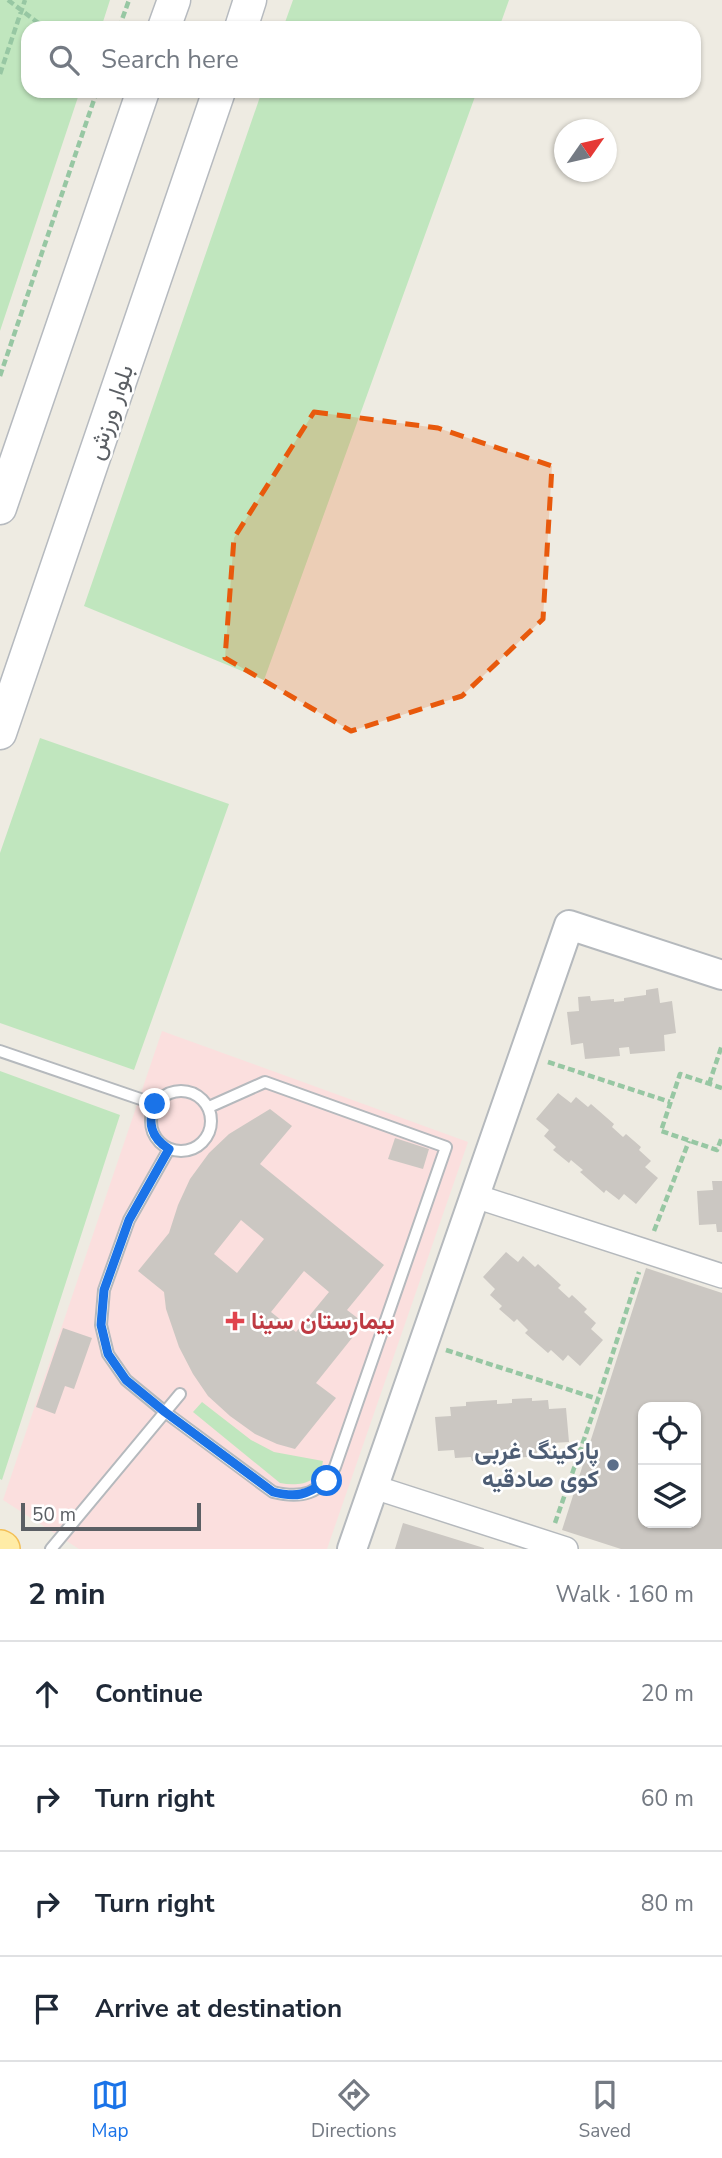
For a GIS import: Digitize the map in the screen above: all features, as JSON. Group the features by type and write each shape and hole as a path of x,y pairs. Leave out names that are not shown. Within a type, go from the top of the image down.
{"main road":[{"path":"166,21 174,0"},
{"path":"243,21 250,0"},
{"path":"0,508 141,98"},
{"name":"بلوار ورزش","path":"0,733 217,98"}],"street":[{"path":"352,1549 569,925 722,975"},
{"path":"475,1196 722,1276"},
{"path":"374,1487 553,1547"}],"lane":[{"path":"0,1051 155,1104"},
{"path":"169,1149 129,1220 104,1290 101,1325 108,1354 126,1380 273,1492 291,1496 311,1492 327,1481 335,1467 446,1147 265,1082 209,1107"},
{"path":"183,1090 202,1098 209,1107 211,1128 199,1146 190,1150 169,1149 154,1135 150,1124 151,1114 155,1104 163,1096 183,1090"},
{"path":"51,1549 180,1394"}],"path":[{"path":"8,0 36,21"},
{"path":"0,74 25,0"},
{"path":"122,21 129,0"},
{"path":"0,376 95,98"},
{"path":"709,1084 722,1045"},
{"path":"524,1055 670,1102"},
{"path":"722,1088 680,1074 661,1131 718,1150 722,1137"},
{"path":"553,1547 646,1251 689,1141"},
{"path":"424,1342 598,1399"}],"highlighted area":[{"path":"314,412 438,428 552,466 543,619 462,696 351,731 225,658 234,538"}],"shaded area":[{"name":"بیمارستان سینا","path":"162,1031 468,1142 327,1549 79,1549 3,1500"}],"green space":[{"path":"0,0 110,0 103,21 21,21 21,98 78,98 0,331"},
{"path":"293,0 509,0 502,21 286,21"},
{"path":"260,98 474,98 264,680 84,606"},
{"path":"40,738 229,804 134,1070 0,1023 0,853"},
{"path":"0,1071 120,1115 2,1480 0,1479"},
{"path":"202,1402 251,1440 274,1452 323,1461 318,1474 301,1484 280,1483 193,1412"}],"building":[{"path":"658,988 660,1003 672,1001 676,1033 664,1035 665,1051 630,1054 629,1047 619,1048 620,1056 585,1059 583,1043 571,1045 567,1012 579,1011 578,997 590,996 591,1001 624,1001 624,998 646,995 646,990"},
{"path":"558,1093 571,1103 576,1097 588,1107 591,1104 614,1124 612,1127 623,1137 626,1134 641,1147 639,1150 651,1161 645,1167 658,1178 636,1204 624,1194 619,1200 606,1190 604,1193 580,1172 583,1170 553,1150 556,1147 544,1136 549,1130 536,1119"},
{"path":"270,1109 292,1126 260,1164 384,1265 347,1310 364,1323 316,1383 336,1398 295,1449 255,1434 208,1396 179,1347 166,1309 164,1292 138,1271 169,1233 190,1179 209,1153 229,1134","holes":["241,1220 264,1239 237,1273 214,1254","304,1271 329,1292 296,1332 271,1312"]},
{"path":"395,1138 429,1149 423,1169 388,1159"},
{"path":"712,1181 722,1181 722,1232 717,1232 716,1224 699,1225 697,1191 713,1190"},
{"path":"506,1252 518,1262 523,1256 535,1267 538,1264 561,1285 558,1288 569,1298 572,1295 587,1309 584,1312 596,1323 591,1329 603,1340 580,1366 568,1355 563,1361 551,1350 548,1353 525,1333 528,1330 517,1319 514,1322 499,1309 502,1306 490,1295 495,1289 483,1277"},
{"name":"پارکینگ غربی کوی صادقیه","path":"646,1268 722,1293 722,1549 621,1549 562,1530"},
{"path":"63,1328 92,1338 74,1389 65,1386 55,1414 36,1407"},
{"path":"532,1398 532,1401 548,1400 549,1409 566,1408 569,1442 552,1443 553,1451 537,1452 537,1456 506,1459 506,1455 492,1456 492,1460 472,1461 471,1457 455,1458 454,1450 438,1451 435,1417 451,1416 450,1407 466,1406 466,1402 497,1400 497,1404 512,1403 512,1399"},
{"path":"403,1523 484,1548 484,1549 395,1549"}],"place":[{"name":"بیمارستان سینا","path":"235,1321"},
{"name":"پارکینگ غربی کوی صادقیه","path":"613,1465"}],"route":[{"path":"155,1104 150,1124 160,1143 169,1149 129,1220 104,1290 101,1325 108,1354 126,1380 273,1492 291,1496 311,1492 327,1481"}]}
